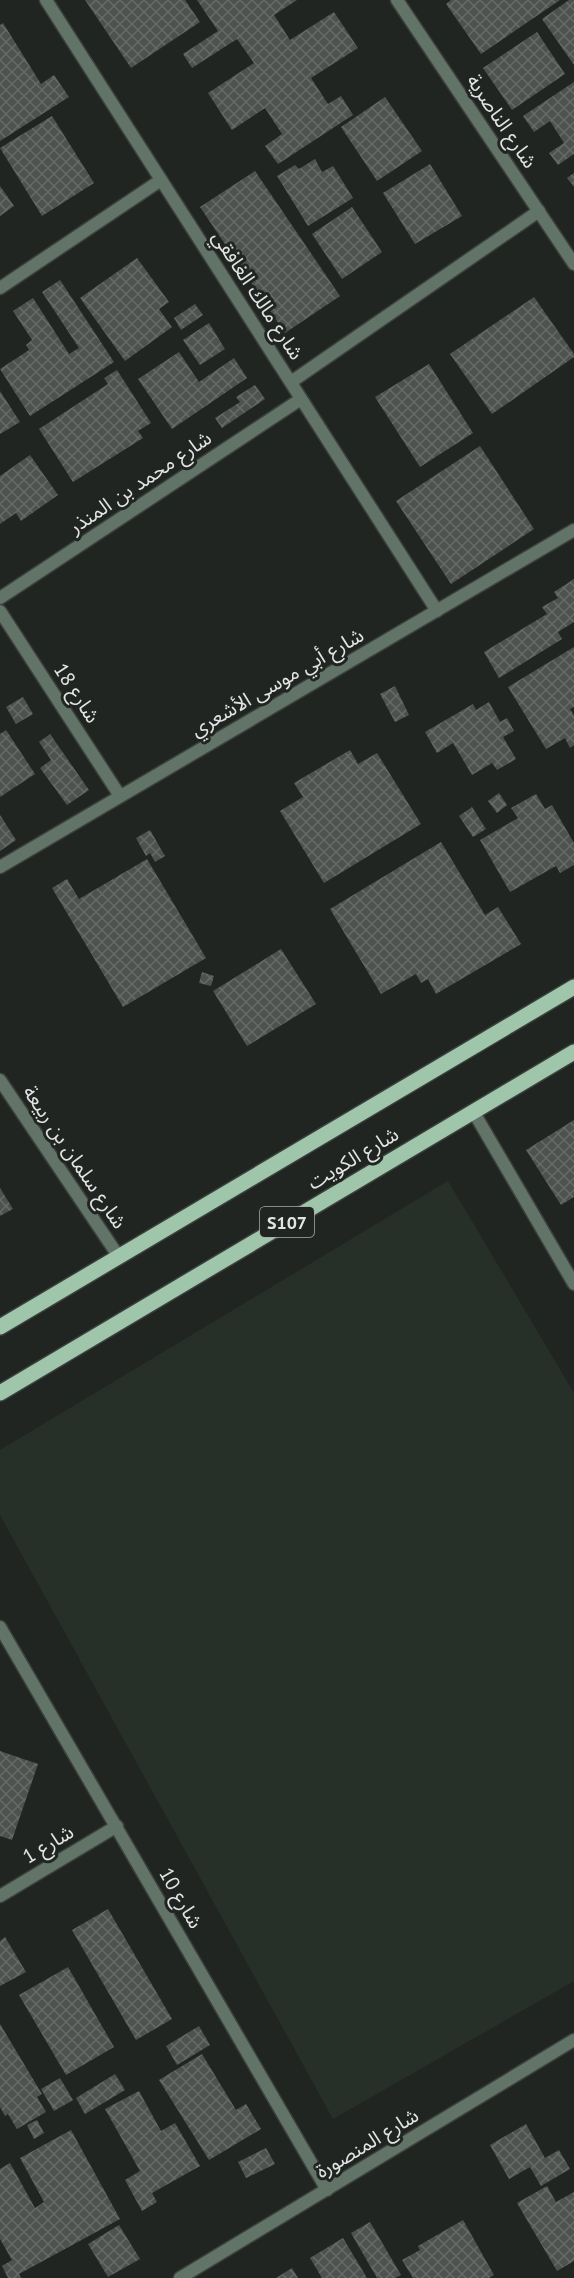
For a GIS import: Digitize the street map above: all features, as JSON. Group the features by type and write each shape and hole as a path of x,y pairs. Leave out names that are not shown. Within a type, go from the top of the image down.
{"main road":[{"name":"شارع الكويت","path":"0,1327 574,987"},
{"name":"شارع الكويت","path":"0,1393 574,1052"}],"street":[{"name":"شارع مالك الغافقي","path":"46,0 437,611"},
{"name":"شارع الناصرية","path":"397,0 574,264"},
{"path":"0,288 161,180"},
{"path":"291,382 539,211"},
{"name":"شارع محمد بن المنذر","path":"0,598 301,399"},
{"name":"شارع أبي موسى الأشعري","path":"0,867 574,530"},
{"name":"شارع 18","path":"0,610 120,796"},
{"name":"شارع سلمان بن ربيعة","path":"0,1080 119,1257"},
{"path":"473,1111 574,1284"},
{"name":"شارع 10","path":"0,1628 327,2190"},
{"name":"شارع 1","path":"0,1896 117,1826"},
{"name":"شارع المنصورة","path":"180,2278 574,2040"}],"shaded area":[{"path":"448,1181 574,1393 574,1981 333,2119 0,1515 0,1450"}],"building":[{"path":"85,0 185,0 200,22 131,68"},
{"path":"197,0 297,0 274,15 290,40 334,12 358,48 311,78 328,104 341,96 353,115 278,164 265,146 282,134 265,108 232,130 208,93 254,63 237,39 192,68 183,54 218,31"},
{"path":"451,0 560,0 481,54 446,4"},
{"path":"569,0 574,0 574,65 542,19"},
{"path":"3,23 41,84 54,75 69,97 0,141 0,25"},
{"path":"537,32 565,74 512,110 483,68"},
{"path":"574,82 574,154 558,165 549,153 564,143 550,121 534,132 523,116"},
{"path":"385,97 422,151 377,181 341,127"},
{"path":"52,116 94,183 42,216 0,148"},
{"path":"315,159 322,172 333,166 353,198 308,226 277,176 295,165 299,169"},
{"path":"430,164 462,216 415,244 383,193"},
{"path":"255,171 340,296 285,333 200,207"},
{"path":"574,173 574,187 567,178"},
{"path":"0,186 14,206 0,216"},
{"path":"352,207 382,252 342,279 312,234"},
{"path":"137,258 169,302 159,309 172,327 125,361 80,298"},
{"path":"60,280 114,362 30,416 0,369 29,350 26,345 32,340 13,311 33,298 69,354 79,348 42,292"},
{"path":"534,297 574,357 492,414 450,354"},
{"path":"195,304 203,315 181,330 174,318"},
{"path":"209,323 225,349 200,365 183,340"},
{"path":"179,352 199,382 234,358 247,378 172,429 138,379"},
{"path":"429,364 473,433 420,467 375,397"},
{"path":"117,370 151,423 138,431 143,438 73,482 39,429 108,384 104,378"},
{"path":"255,385 265,399 222,428 215,418 240,402 236,397"},
{"path":"0,391 20,422 0,434"},
{"path":"480,446 534,529 451,584 396,501"},
{"path":"30,455 58,495 21,521 16,513 0,524 0,476"},
{"path":"574,579 574,622 558,632 562,639 499,678 484,652 547,614 542,607 558,598 554,592"},
{"path":"574,647 574,707 570,709 574,715 574,745 570,748 565,738 546,749 508,687"},
{"path":"395,686 409,715 395,722 380,694"},
{"path":"23,697 33,714 16,724 6,707"},
{"path":"489,702 500,722 507,718 514,731 503,737 516,759 497,770 492,763 472,775 453,743 437,753 425,732 473,704 476,710"},
{"path":"6,730 35,774 0,797 0,734"},
{"path":"50,734 89,790 67,805 40,768 51,760 39,742"},
{"path":"350,750 358,764 377,753 421,824 324,883 280,811 303,797 294,783"},
{"path":"499,793 507,805 497,813 488,801"},
{"path":"536,794 545,809 552,805 574,843 574,865 560,873 556,866 510,892 480,840 518,818 511,808"},
{"path":"472,807 486,829 473,837 459,816"},
{"path":"0,815 16,840 0,851"},
{"path":"150,830 165,856 155,862 150,853 146,856 136,838"},
{"path":"441,842 485,915 498,907 521,944 436,994 428,979 421,983 416,974 381,994 330,909"},
{"path":"147,859 206,958 123,1007 52,888 67,879 79,899"},
{"path":"281,949 316,1004 247,1046 213,991"},
{"path":"202,972 214,976 211,986 199,983"},
{"path":"574,1120 574,1197 561,1205 526,1150"},
{"path":"0,1188 13,1209 0,1216"},
{"path":"0,1751 38,1764 12,1840 0,1836"},
{"path":"108,1909 172,2019 136,2040 72,1930"},
{"path":"5,1937 26,1972 0,1986 0,1941"},
{"path":"68,1967 114,2047 66,2075 19,1995"},
{"path":"0,2024 42,2094 37,2097 46,2112 17,2129 8,2114 5,2116 0,2107"},
{"path":"199,2026 210,2045 177,2065 166,2046"},
{"path":"202,2054 236,2110 246,2104 261,2129 209,2160 159,2080"},
{"path":"115,2074 125,2090 85,2114 76,2098"},
{"path":"60,2078 73,2100 54,2111 41,2089"},
{"path":"139,2091 161,2131 175,2123 200,2166 152,2193 157,2202 142,2211 125,2180 140,2171 105,2109"},
{"path":"37,2120 44,2133 34,2139 27,2125"},
{"path":"526,2124 545,2158 559,2150 570,2169 541,2186 530,2167 509,2179 490,2145"},
{"path":"71,2130 120,2219 19,2274 21,2278 8,2278 2,2266 12,2260 0,2239 0,2169 10,2163 35,2208 44,2202 20,2158"},
{"path":"266,2148 275,2164 246,2178 238,2162"},
{"path":"547,2186 556,2202 574,2192 574,2261 557,2271 517,2203"},
{"path":"463,2220 494,2275 489,2278 413,2278 402,2260 420,2250 418,2246"},
{"path":"370,2222 401,2275 395,2278 377,2278 351,2233"},
{"path":"119,2225 140,2259 108,2277 88,2244"},
{"path":"343,2238 367,2278 322,2278 310,2258"},
{"path":"292,2268 298,2278 276,2278"}]}
